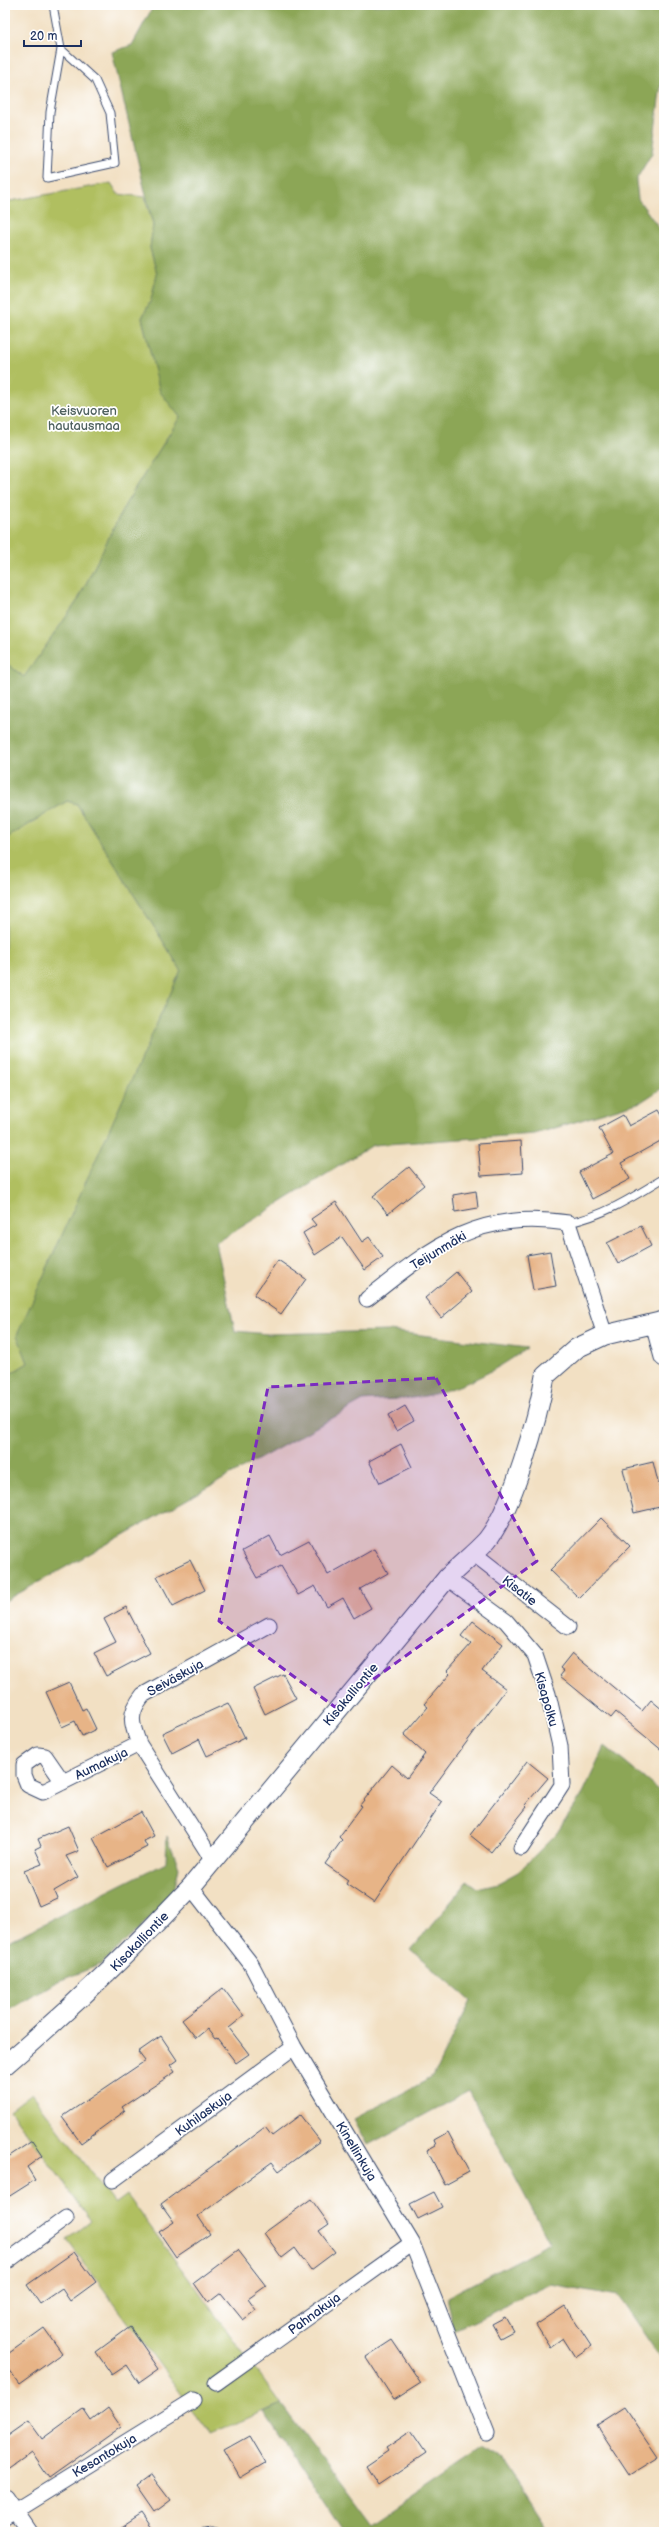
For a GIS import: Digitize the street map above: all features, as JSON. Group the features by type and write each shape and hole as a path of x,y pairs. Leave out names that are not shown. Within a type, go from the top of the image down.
{"street":[{"name":"Teijunmäki","path":"366,1300 431,1252 467,1231 512,1220 542,1220 568,1223"},
{"path":"568,1223 605,1335"},
{"path":"660,1323 664,1357"},
{"name":"Kisakalliontie","path":"5,2065 76,2004 146,1936 191,1887 212,1859 447,1578 487,1539 504,1513 539,1409 544,1376 577,1348 605,1335 660,1323"},
{"name":"Kisatie","path":"473,1553 568,1627"},
{"name":"Kisapolku","path":"447,1578 506,1621 535,1655 548,1694 560,1746 562,1785 522,1848"},
{"name":"Seiväskuja","path":"212,1859 139,1744 132,1725 133,1708 143,1695 269,1625"},
{"name":"Aumakuja","path":"63,1782 139,1744"},
{"name":"Kinellinkuja","path":"191,1887 250,1964 294,2047 412,2243 487,2433"},
{"name":"Kuhilaskuja","path":"113,2180 294,2047"},
{"path":"5,2263 66,2218"},
{"name":"Pahnakuja","path":"216,2383 412,2243"},
{"name":"Kesantokuja","path":"9,2514 194,2400"},
{"path":"5,2497 9,2514 28,2532"}],"lane":[{"path":"53,5 61,48 50,112 48,178 115,163 110,113 95,80 61,48"},
{"path":"568,1223 586,1220 615,1208 664,1178"},
{"path":"198,2532 212,2530 220,2532"}],"highlighted area":[{"path":"436,1378 537,1561 335,1707 219,1621 268,1387"}],"green space":[{"path":"154,5 664,5 664,82 661,85 652,153 636,180 638,199 664,235 664,1087 641,1102 535,1134 373,1145 216,1243 235,1331 268,1334 389,1331 527,1348 478,1378 439,1393 402,1399 363,1401 5,1601 5,1377 28,1363 17,1335 181,970 77,804 67,801 5,839 5,662 24,677 78,600 125,505 180,417 160,392 142,318 151,300 157,274 150,248 153,225 112,52 132,45"},
{"name":"Keisvuoren hautausmaa","path":"111,183 118,194 145,197 153,225 150,248 157,274 151,300 142,318 160,391 180,417 125,505 78,600 24,678 5,662 5,202"},
{"path":"67,801 77,804 181,970 18,1335 28,1363 5,1377 5,839"},
{"path":"605,1746 664,1795 664,2363 618,2296 551,2284 454,2331 447,2297 550,2243 469,2091 368,2145 354,2119 433,2077 470,2000 411,1950 468,1881 477,1888 498,1883 518,1872 556,1834 581,1797"},
{"path":"167,1836 179,1867 173,1896 102,1964 56,1982 5,2013 5,1943 166,1862"},
{"path":"32,2093 115,2204 127,2195 281,2404 211,2434 67,2240 91,2221 10,2110"},
{"path":"281,2404 370,2524 482,2448 501,2459 549,2532 343,2532 264,2412"}],"building":[{"path":"659,1110 664,1119 664,1139 621,1163 630,1179 592,1199 579,1172 613,1154 599,1128 623,1115 629,1126"},
{"path":"521,1141 523,1173 481,1176 478,1144"},
{"path":"409,1167 424,1185 388,1214 373,1196"},
{"path":"476,1191 478,1208 455,1212 453,1195"},
{"path":"336,1202 362,1242 369,1237 383,1257 365,1270 342,1237 315,1255 303,1233 316,1225 311,1219"},
{"path":"641,1226 651,1246 618,1264 607,1243"},
{"path":"550,1251 556,1286 533,1290 527,1255"},
{"path":"278,1260 306,1279 281,1314 254,1295"},
{"path":"456,1272 472,1292 441,1318 425,1298"},
{"path":"405,1406 414,1421 396,1431 388,1416"},
{"path":"401,1444 412,1467 380,1483 369,1461"},
{"path":"653,1462 664,1506 634,1513 623,1469"},
{"path":"601,1518 630,1546 579,1598 550,1570"},
{"path":"270,1536 280,1555 309,1540 328,1575 374,1549 388,1573 360,1589 371,1608 354,1618 343,1598 327,1607 315,1586 298,1595 281,1566 257,1578 242,1551"},
{"path":"190,1560 205,1590 173,1606 157,1576"},
{"path":"126,1607 150,1653 106,1676 94,1653 116,1642 104,1619"},
{"path":"473,1621 503,1644 482,1671 506,1689 429,1793 442,1802 374,1903 346,1884 348,1880 325,1864 342,1840 339,1837 362,1806 360,1805 392,1765 407,1778 425,1754 404,1735 428,1707 424,1704 450,1674 447,1671 471,1644 461,1636"},
{"path":"572,1653 642,1711 651,1700 664,1711 664,1752 616,1712 611,1718 560,1676 564,1671 560,1668"},
{"path":"283,1674 296,1698 265,1714 253,1689"},
{"path":"69,1682 82,1710 86,1708 96,1729 82,1736 75,1721 62,1727 46,1692"},
{"path":"228,1703 245,1738 207,1756 199,1739 172,1753 162,1733"},
{"path":"527,1761 548,1778 525,1805 527,1807 491,1852 470,1835"},
{"path":"141,1812 154,1836 144,1841 147,1847 108,1867 93,1838"},
{"path":"68,1826 79,1851 66,1856 78,1877 54,1891 57,1898 39,1906 24,1871 42,1864 35,1849 41,1846 38,1839"},
{"path":"223,1988 244,2016 229,2028 249,2054 236,2063 217,2038 215,2039 207,2029 196,2038 182,2020"},
{"path":"161,2036 177,2060 170,2065 175,2072 122,2107 125,2111 81,2143 62,2117 145,2061 138,2052"},
{"path":"300,2115 320,2141 279,2171 272,2162 198,2216 210,2234 176,2257 159,2232 174,2222 161,2204 265,2127 272,2136"},
{"path":"448,2132 469,2172 445,2185 427,2150 436,2145 434,2140"},
{"path":"32,2141 42,2156 27,2167 35,2180 5,2199 5,2159"},
{"path":"434,2192 442,2207 418,2219 410,2204"},
{"path":"311,2199 329,2224 319,2231 335,2252 311,2270 295,2248 282,2258 264,2233"},
{"path":"238,2250 266,2286 248,2299 256,2310 243,2320 221,2293 208,2303 194,2283"},
{"path":"74,2252 96,2282 70,2301 62,2289 40,2304 27,2285"},
{"path":"565,2306 591,2346 575,2357 563,2338 550,2347 536,2325"},
{"path":"505,2317 513,2331 500,2338 492,2324"},
{"path":"130,2327 159,2369 139,2383 127,2365 112,2375 96,2352"},
{"path":"44,2328 62,2353 19,2384 5,2365 5,2356"},
{"path":"392,2340 421,2383 394,2400 366,2357"},
{"path":"624,2407 658,2457 629,2475 596,2425"},
{"path":"108,2408 121,2427 49,2478 32,2453 5,2472 5,2438 29,2421 42,2439 83,2409 91,2421"},
{"path":"411,2431 426,2453 378,2485 366,2466 388,2451 386,2448"},
{"path":"249,2436 265,2463 240,2478 224,2450"},
{"path":"151,2475 170,2500 154,2512 136,2486"},
{"path":"142,2513 155,2532 113,2532"}]}
